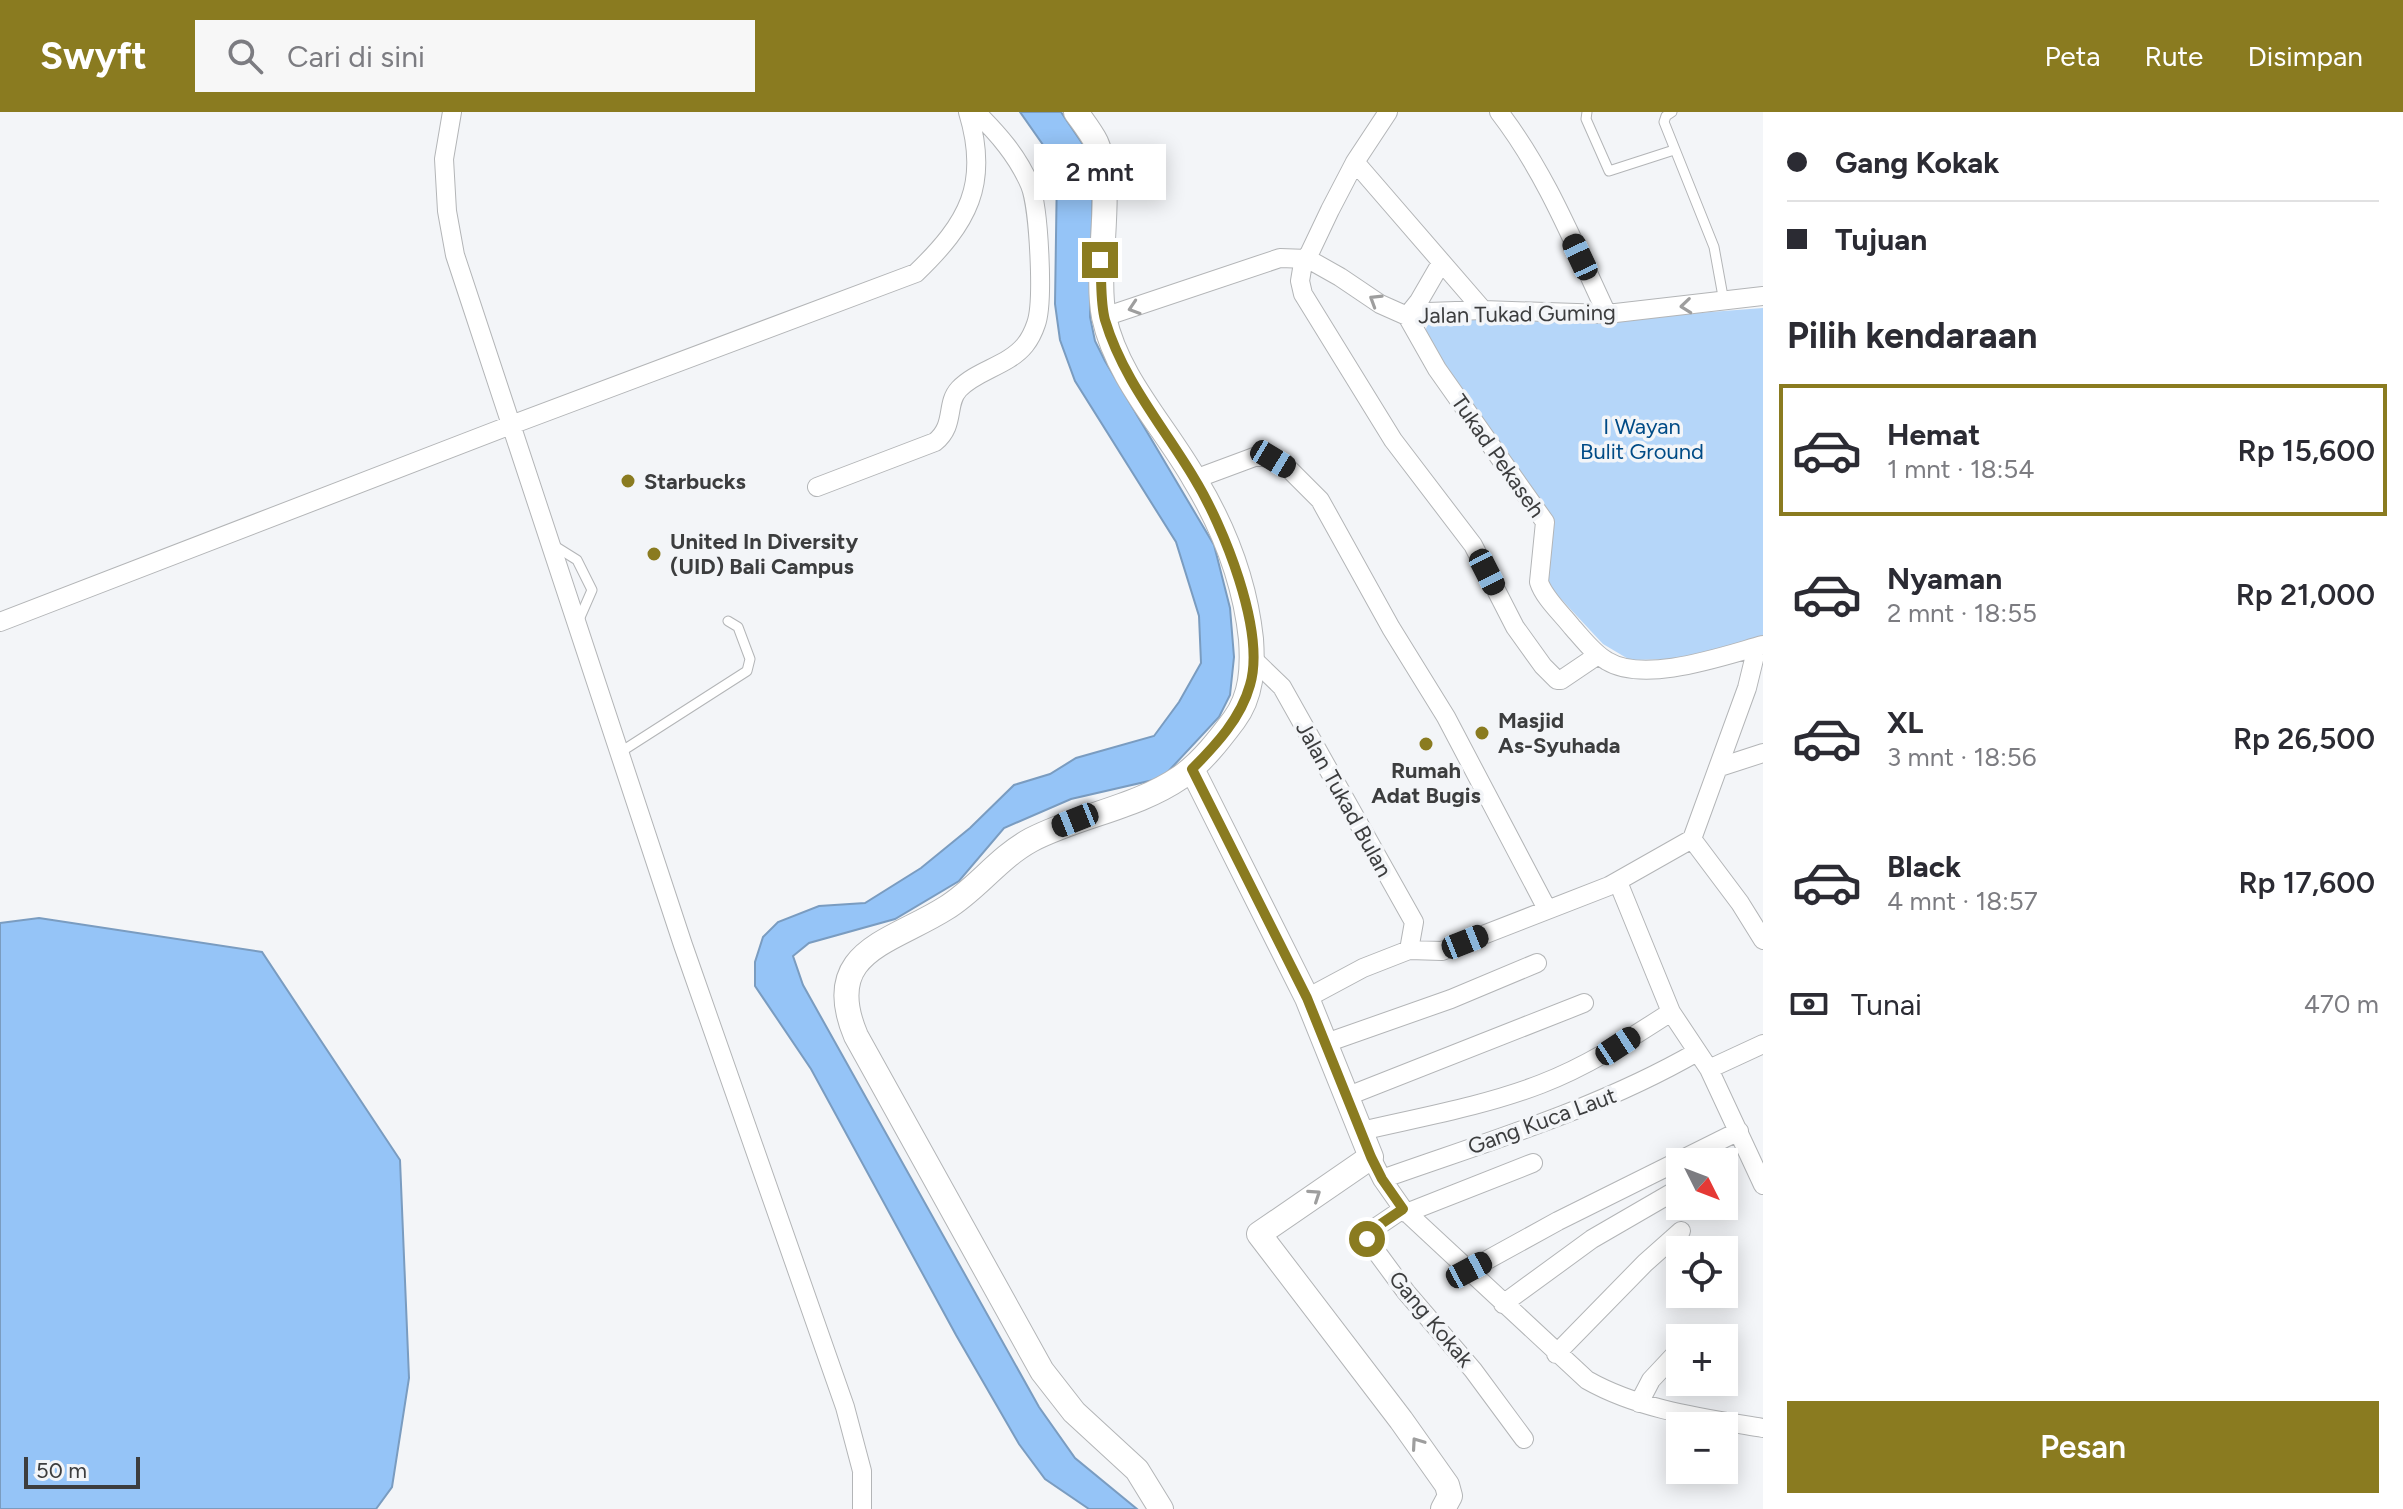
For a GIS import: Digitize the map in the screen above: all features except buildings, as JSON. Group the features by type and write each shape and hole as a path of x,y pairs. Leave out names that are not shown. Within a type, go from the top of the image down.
{"street":[{"path":"452,112 444,159 447,211 453,241 683,945 845,1407 862,1471 862,1509"},
{"path":"0,622 916,273 945,246 961,220 977,182 976,140 968,112"},
{"path":"817,487 935,442 945,433 955,393 965,383 995,369 1025,345 1037,322 1039,240 1031,186 1006,142 976,112"},
{"path":"1076,112 1096,142 1102,161 1104,199 1100,260 1104,317 1137,393 1195,479 1238,572 1249,619 1251,684 1237,716 1192,769 1152,793 1056,828 1019,847 949,907 868,952 853,969 846,994 856,1036 1042,1371 1074,1412 1137,1470 1161,1509"},
{"path":"1388,112 1355,162 1308,259 1300,281 1303,294 1393,440 1473,545 1515,627 1557,680 1598,655 1618,666 1652,669 1676,667 1760,646"},
{"path":"1499,112 1541,173 1607,314"},
{"path":"1355,162 1483,310"},
{"path":"1104,317 1280,258 1308,259"},
{"name":"Jalan Tukad Guming","path":"1308,259 1380,304 1407,316 1483,310 1607,314 1763,296"},
{"path":"1407,316 1441,263"},
{"name":"Tukad Pekaseh","path":"1407,316 1437,369 1545,522 1541,588 1598,655"},
{"path":"1195,479 1257,456 1273,459 1289,469 1320,500 1391,628 1446,717 1547,909"},
{"path":"1307,998 1363,968 1409,950 1442,951 1618,882 1692,839 1720,767 1760,646"},
{"name":"Jalan Tukad Bulan","path":"1252,658 1282,687 1414,922 1409,950"},
{"path":"1720,767 1763,753"},
{"path":"1192,769 1307,998 1376,1168 1405,1211 1587,1380 1639,1403 1763,1429"},
{"path":"1692,839 1740,903 1763,940"},
{"path":"1618,882 1671,1012 1709,1069 1761,1175"},
{"path":"1326,1043 1451,999 1537,963"},
{"path":"1348,1096 1584,1003"},
{"path":"1361,1131 1542,1084 1588,1064 1671,1012"},
{"path":"1709,1069 1763,1044"},
{"name":"Gang Kuca Laut","path":"1376,1168 1601,1101 1697,1052"},
{"path":"1469,1270 1558,1221 1739,1131"},
{"path":"1405,1211 1533,1163"},
{"path":"1376,1168 1259,1234 1447,1485 1450,1496 1443,1509"},
{"path":"1503,1304 1592,1239 1666,1196"},
{"name":"Gang Kokak","path":"1405,1211 1369,1232 1367,1239 1406,1292 1473,1370 1524,1439"},
{"path":"1556,1354 1645,1263 1681,1231"},
{"path":"1639,1403 1651,1380 1666,1364"}],"lane":[{"path":"1587,112 1586,119 1609,171 1674,150"},
{"path":"1672,112 1664,122 1714,247 1724,302"},
{"path":"619,753 747,671 750,659 738,627 728,621"}],"green space":[{"name":"I Wayan Bulit Ground","path":"1763,308 1763,638 1678,659 1630,660 1603,644 1548,585 1553,524 1425,339 1426,330 1436,318 1605,320"}],"shaded area":[{"path":"1020,112 1061,112 1086,149 1093,172 1090,317 1095,341 1214,545 1230,608 1234,657 1230,695 1219,717 1162,778 1071,799 1004,828 959,881 895,919 809,943 793,956 803,985 1039,1407 1075,1458 1137,1509 1089,1509 1045,1479 1019,1444 811,1069 755,986 755,962 763,937 778,922 819,906 865,903 921,868 970,828 1014,785 1050,774 1076,758 1154,736 1179,702 1201,663 1199,616 1176,542 1075,381 1060,340 1055,304 1057,170"},
{"path":"39,918 262,952 400,1160 409,1378 392,1487 376,1509 0,1509 0,923"}],"place":[{"name":"Starbucks","path":"628,481"},
{"name":"United In Diversity (UID) Bali Campus","path":"654,554"},
{"name":"Masjid As-Syuhada","path":"1482,733"},
{"name":"Rumah Adat Bugis","path":"1426,744"}],"route":[{"path":"1100,260 1104,317 1124,369 1195,479 1238,572 1249,619 1251,684 1237,716 1192,769 1307,998 1371,1157 1403,1209 1369,1232 1367,1239"}]}
